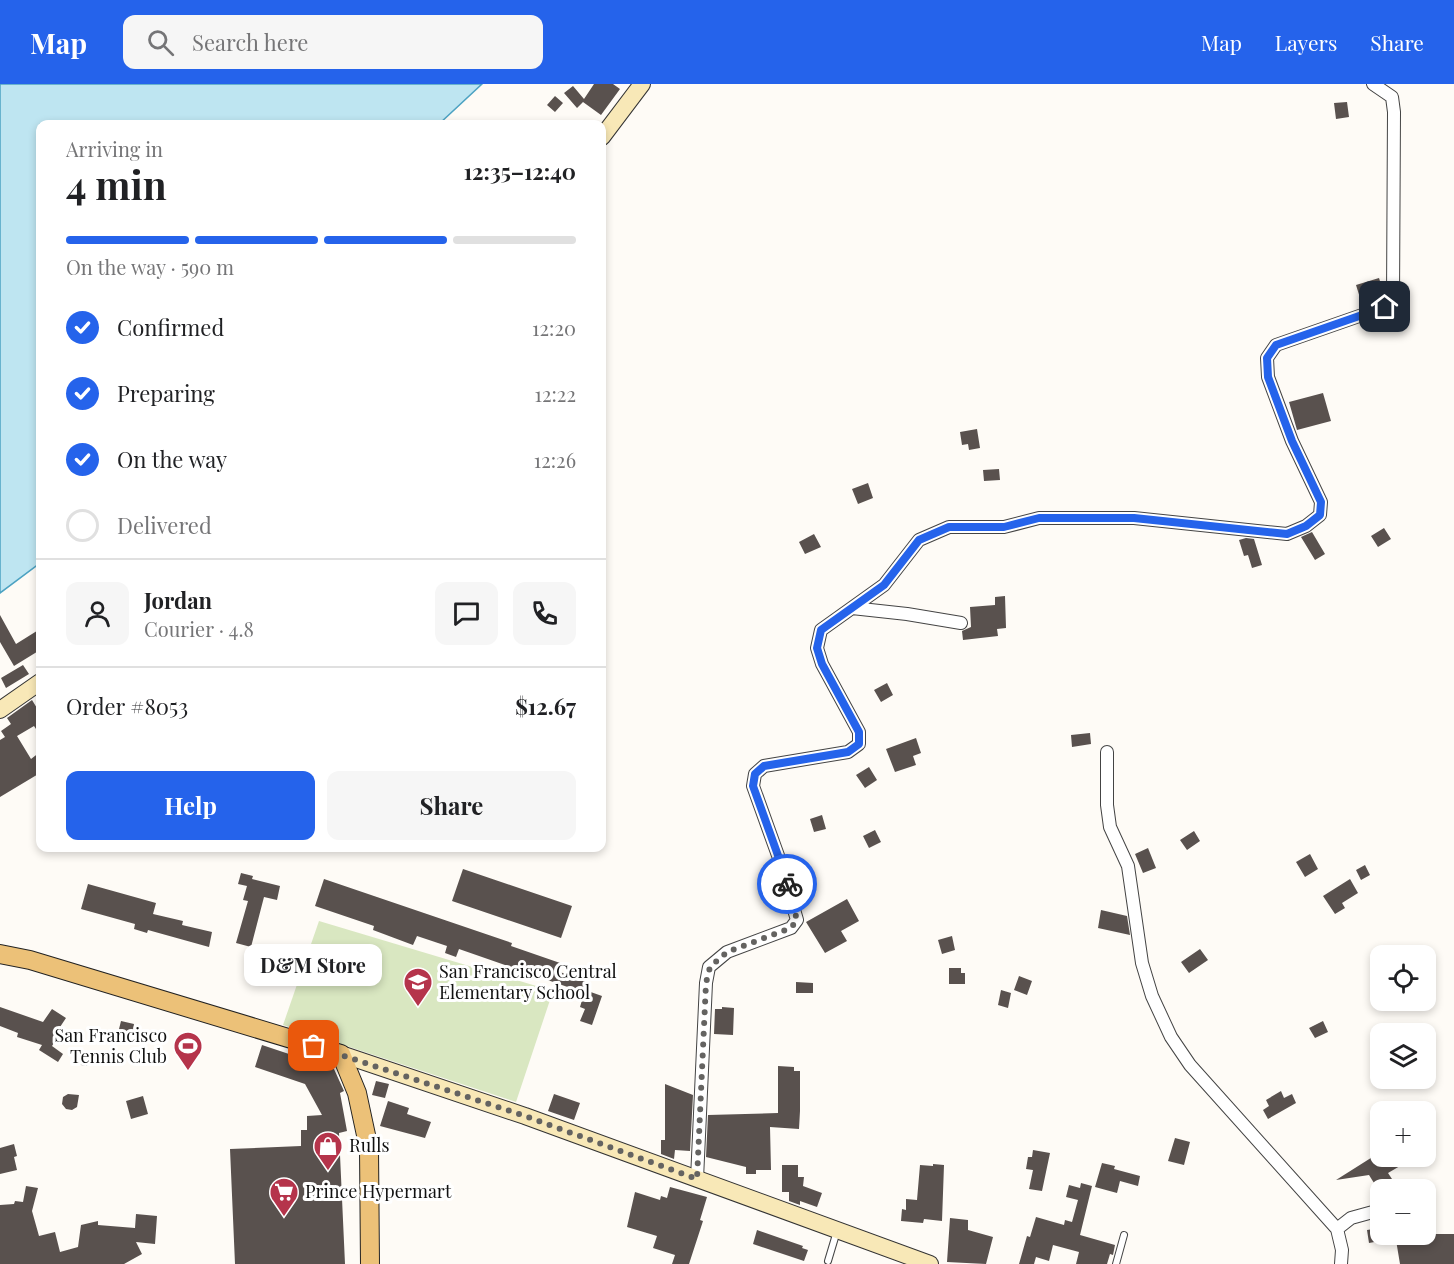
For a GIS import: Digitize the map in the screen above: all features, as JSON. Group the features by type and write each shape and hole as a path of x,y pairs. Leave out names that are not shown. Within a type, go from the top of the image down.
{"main road":[{"path":"606,132 642,84"},
{"path":"0,710 36,685"},
{"path":"0,954 30,960 341,1054 525,1116 930,1264"},
{"path":"341,1054 357,1093 369,1149 370,1264"}],"street":[{"path":"697,1179 706,983 710,967 727,952 791,928 797,920 780,861 753,786 755,774 764,766 848,752 859,744 859,732 822,664 817,648 821,630 884,585 919,540 949,527 1004,527 1039,518 1134,518 1287,534 1306,526 1320,515 1321,502 1292,441 1268,377 1267,358 1276,345 1385,307 1393,299 1394,112 1392,97 1373,84"},
{"path":"852,608 961,623"},
{"path":"1107,752 1107,805 1110,827 1128,866 1142,963 1152,996 1171,1037 1190,1065 1337,1229 1342,1250 1341,1264"},
{"path":"1337,1229 1351,1218 1370,1213"}],"lane":[{"path":"828,1262 837,1230"},
{"path":"1116,1264 1124,1235"}],"green space":[{"path":"319,921 553,991 516,1102 283,1025"}],"water":[{"path":"0,84 482,84 443,120 36,120 36,566 0,593"}],"building":[{"path":"594,84 613,84 620,89 601,115 583,102 577,108 564,93 573,86 584,99"},
{"path":"555,96 563,103 555,112 547,105"},
{"path":"1347,102 1349,117 1336,119 1334,103"},
{"path":"1379,278 1384,294 1361,301 1356,285"},
{"path":"1323,393 1331,421 1297,430 1289,402"},
{"path":"977,429 980,448 969,450 968,444 962,445 960,432"},
{"path":"999,469 1000,480 984,481 983,470"},
{"path":"868,483 873,498 858,504 852,489"},
{"path":"1384,528 1391,539 1378,547 1371,536"},
{"path":"1312,532 1325,554 1315,560 1301,537"},
{"path":"814,534 821,547 805,554 799,542"},
{"path":"1254,539 1262,565 1252,568 1248,555 1244,556 1239,540"},
{"path":"1005,596 1006,628 997,629 998,636 963,640 962,631 971,627 970,607 995,605 995,597"},
{"path":"0,615 16,644 36,632 36,652 14,666 0,642"},
{"path":"23,665 29,674 6,688 1,678"},
{"path":"887,683 893,695 881,702 874,690"},
{"path":"32,700 36,706 36,729 34,726 17,736 31,759 36,755 36,775 0,797 0,740 5,737 1,731 11,724 7,718"},
{"path":"1090,733 1091,744 1072,747 1071,735"},
{"path":"916,738 921,753 913,756 916,765 895,772 886,749"},
{"path":"869,767 877,780 865,788 856,775"},
{"path":"822,815 826,829 814,832 810,819"},
{"path":"875,830 881,842 869,848 863,836"},
{"path":"1194,831 1200,841 1187,850 1180,840"},
{"path":"1148,848 1156,868 1143,873 1135,854"},
{"path":"1310,854 1318,869 1305,877 1296,862"},
{"path":"1365,865 1370,875 1361,880 1356,870"},
{"path":"463,869 572,906 561,938 452,901"},
{"path":"241,873 253,876 252,879 280,886 277,900 264,897 251,947 236,943 248,901 243,900 247,886 238,884"},
{"path":"324,879 512,943 511,946 563,964 560,972 585,981 582,992 459,949 456,957 445,953 447,946 417,936 413,945 373,930 374,926 315,906"},
{"path":"1350,879 1358,893 1342,903 1345,908 1335,914 1323,896"},
{"path":"88,884 156,903 153,914 183,921 182,925 212,932 209,947 148,930 147,933 134,929 135,924 81,909"},
{"path":"847,899 859,921 841,931 847,941 825,953 806,922"},
{"path":"1101,910 1127,916 1130,935 1098,928"},
{"path":"952,936 955,950 942,954 938,940"},
{"path":"1200,949 1208,960 1189,973 1181,962"},
{"path":"949,968 961,968 961,973 965,973 965,984 949,984"},
{"path":"1019,976 1032,981 1027,995 1014,990"},
{"path":"796,982 813,983 813,993 796,993"},
{"path":"585,990 602,996 592,1025 580,1021 585,1009 580,1007"},
{"path":"1001,990 1011,993 1008,1008 998,1005"},
{"path":"0,1007 43,1022 52,1009 66,1018 56,1033 59,1035 52,1046 63,1054 58,1062 39,1050 42,1045 17,1037 18,1033 0,1026"},
{"path":"722,1007 734,1008 733,1035 714,1034 715,1009 722,1009"},
{"path":"121,1021 134,1024 132,1036 118,1033"},
{"path":"1323,1021 1328,1032 1315,1038 1309,1028"},
{"path":"262,1045 334,1069 344,1091 340,1093 347,1131 339,1133 345,1264 235,1264 230,1149 301,1146 301,1130 307,1130 307,1116 322,1115 305,1084 255,1067"},
{"path":"77,1051 89,1053 87,1066 75,1064"},
{"path":"778,1066 794,1067 794,1071 800,1071 799,1129 770,1127 771,1170 756,1170 756,1174 746,1174 746,1167 706,1157 708,1115 778,1113"},
{"path":"376,1081 389,1084 385,1098 372,1095"},
{"path":"665,1084 693,1095 690,1151 675,1150 674,1159 661,1154 661,1140 665,1140"},
{"path":"1281,1091 1284,1098 1292,1094 1296,1103 1268,1119 1263,1110 1269,1106 1266,1100"},
{"path":"68,1094 79,1095 77,1107 72,1110 66,1109 62,1104 63,1097"},
{"path":"554,1094 580,1103 574,1120 548,1111"},
{"path":"143,1096 148,1114 131,1119 126,1101"},
{"path":"388,1101 409,1108 407,1114 431,1122 425,1138 380,1126"},
{"path":"1175,1138 1190,1142 1184,1165 1168,1161"},
{"path":"14,1144 17,1170 0,1174 0,1148"},
{"path":"1033,1150 1050,1153 1042,1191 1029,1189 1033,1170 1026,1169 1028,1157 1032,1157"},
{"path":"1370,1159 1370,1167 1398,1167 1388,1173 1392,1179 1372,1179 1369,1175 1336,1180"},
{"path":"1102,1163 1140,1176 1138,1186 1120,1181 1117,1193 1095,1187"},
{"path":"933,1164 944,1165 942,1221 924,1219 923,1223 901,1221 902,1209 906,1210 906,1199 917,1200 920,1165 933,1166"},
{"path":"782,1165 798,1165 798,1177 804,1177 803,1186 822,1193 817,1207 800,1201 800,1205 789,1201 789,1192 782,1192"},
{"path":"1081,1183 1092,1186 1080,1235 1115,1245 1113,1255 1110,1254 1107,1264 1076,1264 1079,1252 1053,1245 1049,1261 1036,1257 1034,1264 1019,1264 1027,1236 1030,1237 1036,1217 1064,1225 1065,1220 1072,1222 1078,1200 1066,1197 1069,1185 1080,1188"},
{"path":"26,1186 38,1188 32,1211 39,1236 55,1232 60,1252 78,1247 81,1225 98,1221 98,1225 135,1228 136,1214 157,1216 155,1244 136,1242 142,1254 124,1264 0,1264 0,1205 14,1204 15,1201 23,1202"},
{"path":"670,1187 707,1197 700,1220 703,1221 689,1264 672,1264 675,1255 653,1248 657,1236 627,1227 635,1192 660,1200 661,1196 667,1198"},
{"path":"950,1218 968,1220 968,1230 993,1237 986,1264 947,1262"},
{"path":"757,1230 803,1246 802,1248 808,1250 804,1261 753,1244"},
{"path":"1367,1230 1370,1230 1370,1243 1369,1243"},
{"path":"1436,1234 1454,1234 1454,1264 1400,1264 1397,1245 1436,1245"}],"way so far":[{"path":"314,1046 525,1116 697,1179 706,983 710,967 727,952 791,928 797,920 787,884"}],"place":[{"name":"San Francisco Central Elementary School","path":"418,1008"},
{"name":"D&M Store","path":"314,1046"},
{"name":"San Francisco Tennis Club","path":"188,1072"},
{"name":"Rulls","path":"328,1172"},
{"name":"Prince Hypermart","path":"284,1218"}],"route":[{"path":"787,884 753,786 755,774 764,766 848,752 859,744 859,732 822,664 817,648 821,630 884,585 919,540 949,527 1004,527 1039,518 1134,518 1287,534 1306,526 1320,515 1321,502 1292,441 1268,377 1267,358 1276,345 1385,307"}]}
